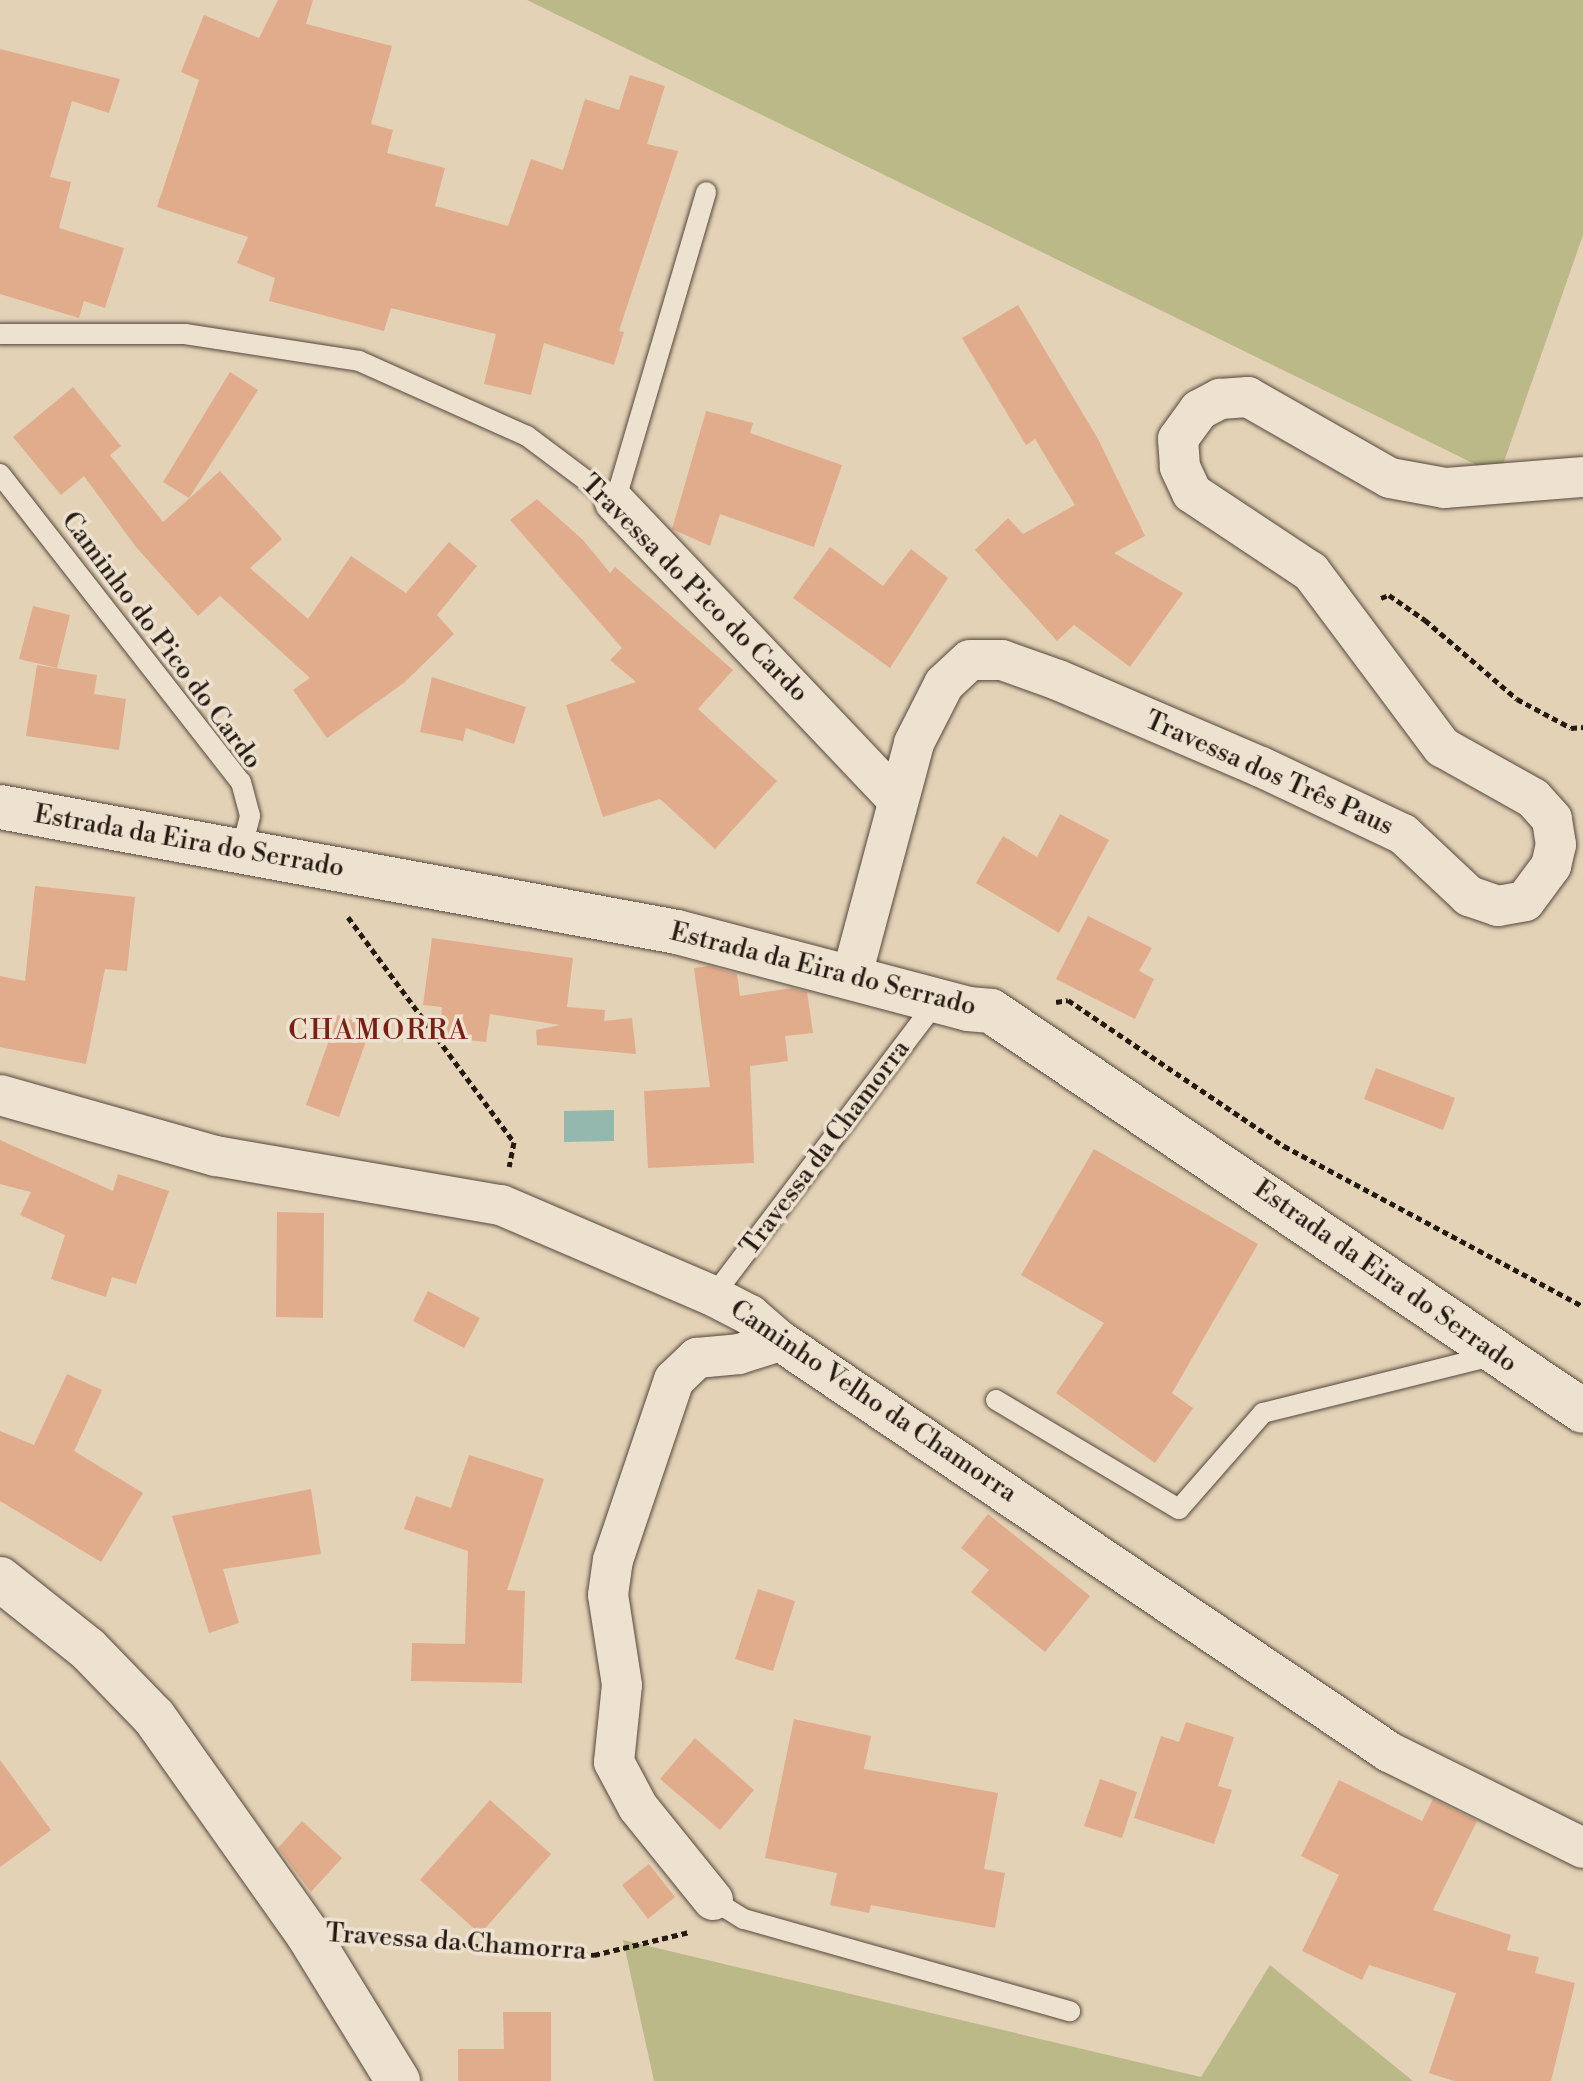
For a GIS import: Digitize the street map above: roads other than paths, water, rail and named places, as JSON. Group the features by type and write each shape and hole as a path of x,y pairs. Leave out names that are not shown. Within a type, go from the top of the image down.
{"main road":[{"name":"Estrada da Eira do Serrado","path":"0,807 677,932 991,1011 1583,1411"},
{"path":"0,1579 88,1649 154,1717 307,1933 398,2081"}],"street":[{"name":"Travessa dos Três Paus","path":"852,975 914,743 944,684 970,660 1002,660 1261,767 1403,834 1469,896 1498,906 1525,901 1551,866 1556,845 1552,819 1533,798 1442,747 1411,712 1342,611 1311,572 1192,493 1180,467 1178,439 1199,410 1220,399 1248,397 1274,409 1337,452 1404,481 1445,488 1583,477"},
{"name":"Travessa do Pico do Cardo","path":"615,502 897,799"},
{"name":"Caminho Velho da Chamorra","path":"0,1095 216,1156 501,1205 713,1296 750,1315 780,1341 1389,1752 1583,1848"},
{"path":"729,1909 638,1807 614,1762 622,1685 608,1595 613,1560 674,1380 697,1358 739,1354 780,1341"}],"lane":[{"path":"615,502 706,192"},
{"name":"Travessa do Pico do Cardo","path":"0,334 185,334 359,361 527,436 615,502"},
{"name":"Caminho do Pico do Cardo","path":"0,474 241,782 250,816 241,851"},
{"name":"Travessa da Chamorra","path":"713,1296 938,1000"},
{"path":"996,1400 1179,1509 1263,1413 1497,1355"},
{"path":"729,1909 1070,2011"}],"water":[{"path":"614,1110 614,1141 564,1142 564,1111"}],"district":[{"name":"CHAMORRA","path":"379,1031"}]}
